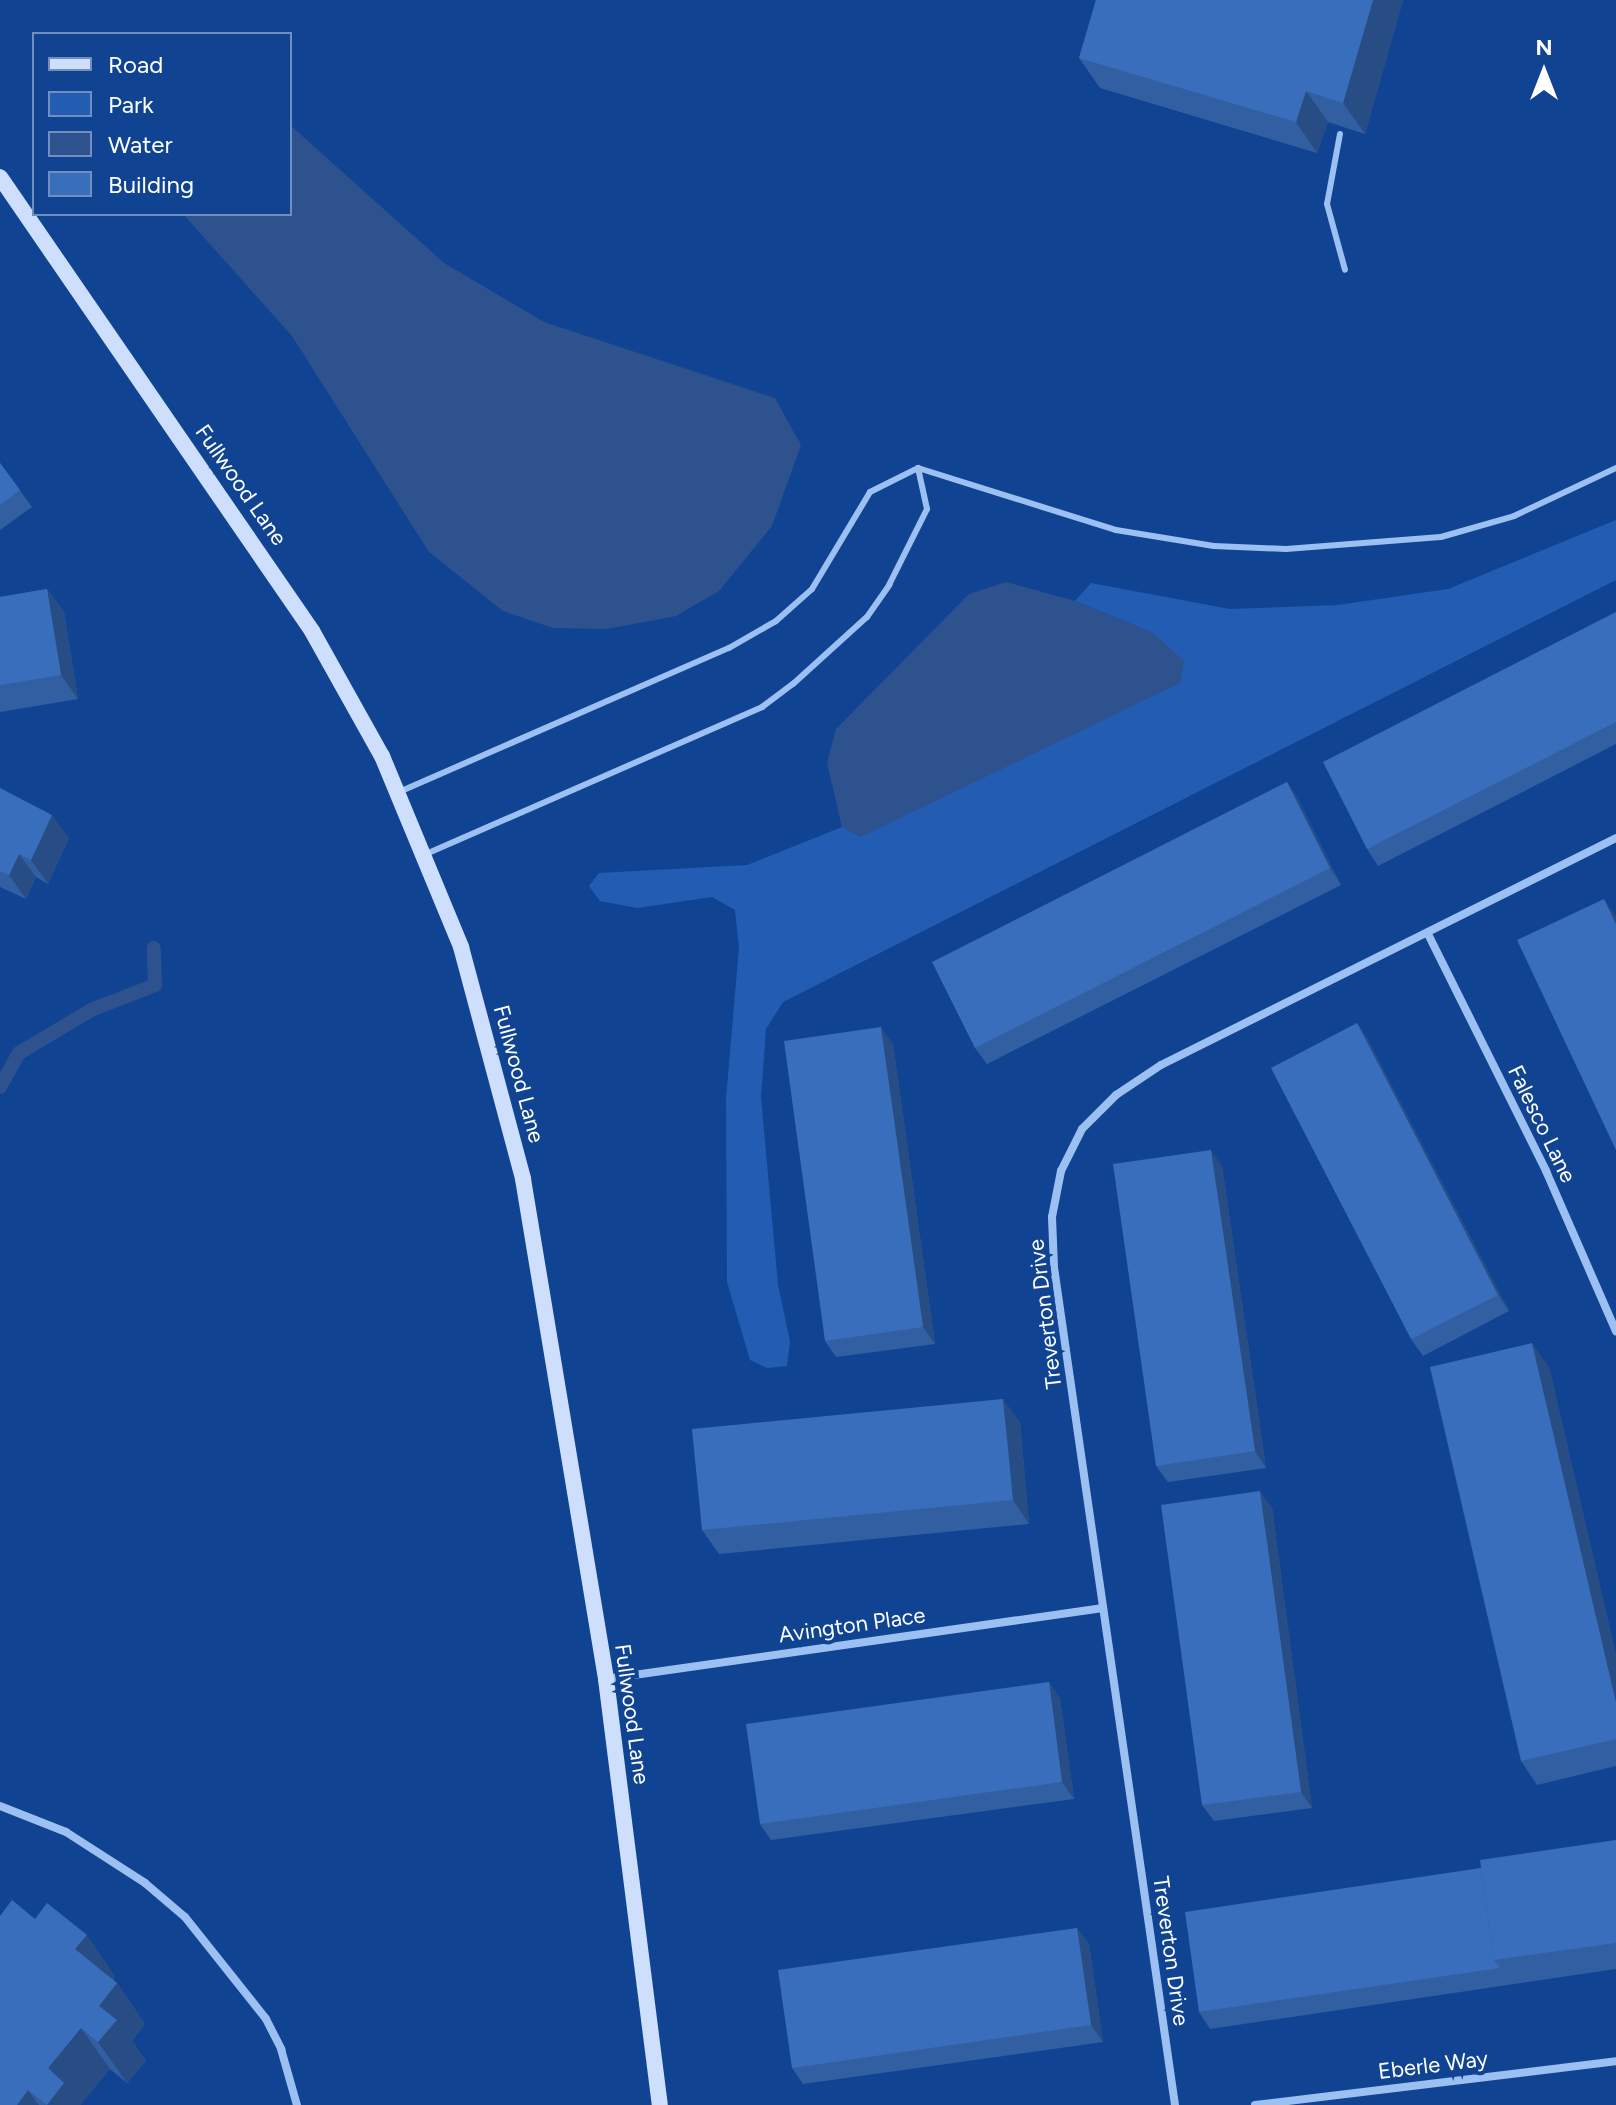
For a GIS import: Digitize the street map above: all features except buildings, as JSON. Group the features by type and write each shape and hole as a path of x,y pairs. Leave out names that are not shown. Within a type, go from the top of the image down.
{"street":[{"name":"Fullwood Lane","path":"0,177 279,580 398,792 426,854 461,947 523,1179 606,1679 660,2105"},
{"name":"Treverton Drive","path":"1175,2105 1054,1267 1052,1217 1061,1171 1082,1129 1116,1095 1161,1065 1429,936 1616,838"},
{"name":"Falesco Lane","path":"1429,936 1546,1171 1616,1331"},
{"name":"Avington Place","path":"606,1679 1103,1608"},
{"path":"0,1806 66,1832 145,1883 185,1917 266,2019 281,2049 297,2105"},
{"name":"Eberle Way","path":"1255,2105 1616,2061"}],"lane":[{"path":"1340,134 1327,204 1345,270"},
{"path":"426,854 762,707 793,684 867,617 889,585 927,509 918,468"},
{"path":"398,792 729,648 776,621 812,589 870,492 918,468 1116,530 1214,546 1286,549 1441,537 1514,516 1616,468"}],"green space":[{"path":"1616,520 1616,580 783,1002 766,1029 761,1097 778,1285 790,1341 787,1366 767,1368 750,1360 727,1282 726,1099 739,948 735,910 712,897 637,908 600,901 589,886 599,873 747,865 842,827 861,837 1153,633 1075,601 1091,583 1230,609 1338,605 1448,589"}],"water":[{"path":"292,127 444,263 544,322 775,398 801,445 772,526 719,591 676,616 607,629 553,628 503,611 429,552 292,336 185,216 292,216"},
{"path":"1006,582 1075,601 1153,633 1184,661 1180,683 861,837 842,827 827,763 836,729 969,594"}],"waterway":[{"path":"0,1087 19,1053 91,1010 155,985 154,948"}]}
